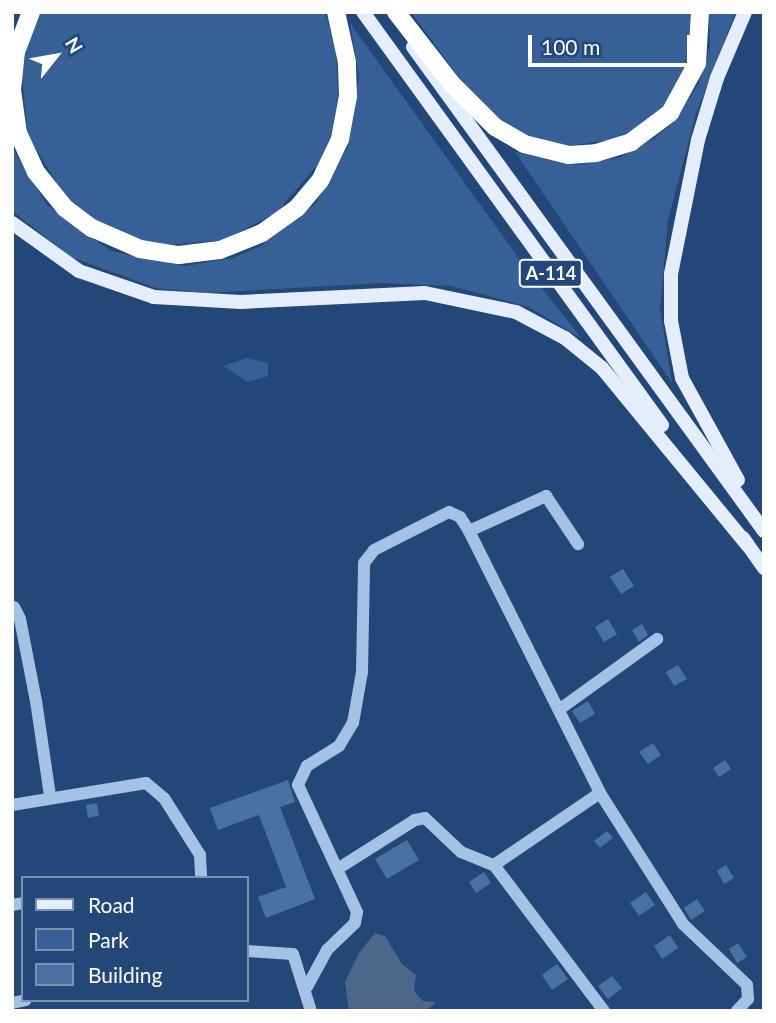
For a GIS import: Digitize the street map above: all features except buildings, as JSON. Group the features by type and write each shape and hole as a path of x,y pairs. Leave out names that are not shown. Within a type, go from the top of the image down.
{"highway":[{"path":"31,12 16,52 12,90 18,133 36,172 65,208 92,228 140,249 179,254 220,250 262,233 298,208 320,181 340,139 348,96 346,54 336,12"},
{"path":"396,12 451,83 495,127 524,144 569,155 596,153 631,142 670,113 697,63 700,12"}],"main road":[{"name":"А-114","path":"363,12 764,568"},
{"name":"А-114","path":"388,12 764,531"},
{"path":"745,12 714,86 685,187 671,274 671,321 677,362 690,396 764,519"},
{"path":"12,223 79,271 154,297 231,302 425,293 516,312 565,338 603,368 748,546"}],"lane":[{"path":"469,531 546,496 578,544"},
{"path":"307,986 320,959 355,923 357,912 339,868 298,785 307,766 340,746 353,723 362,672 361,605 367,555 449,512 460,517 469,531 600,793 683,924 747,985 748,999 737,1011"},
{"path":"14,607 20,619 36,701 50,796"},
{"path":"560,709 657,639"},
{"path":"12,805 50,796 146,783 164,798 200,855 198,876"},
{"path":"494,865 600,793"},
{"path":"339,868 415,820 425,818 461,852 494,865 604,1011"},
{"path":"248,951 293,954 307,986 312,1011"}],"green space":[{"path":"40,12 325,12 336,52 338,95 332,132 319,163 277,212 224,240 166,245 136,240 104,227 65,196 28,136 22,76 28,41"},
{"path":"411,12 692,12 689,56 664,108 642,126 611,140 568,146 529,137 496,117 463,83"},
{"path":"709,12 736,12 696,114 668,220 660,309 672,383 515,152 578,165 621,157 655,138 676,119 699,83 710,45"},
{"path":"350,23 523,264 582,339 529,307 452,286 382,283 207,293 156,288 71,257 12,211 12,147 47,205 111,251 185,266 233,258 261,246 315,204 348,147 359,77"},
{"path":"247,358 268,363 268,376 248,382 223,366"}],"shaded area":[{"path":"375,933 385,936 402,964 416,975 414,991 423,1001 436,1002 426,1011 349,1011 345,982 359,953"}]}
